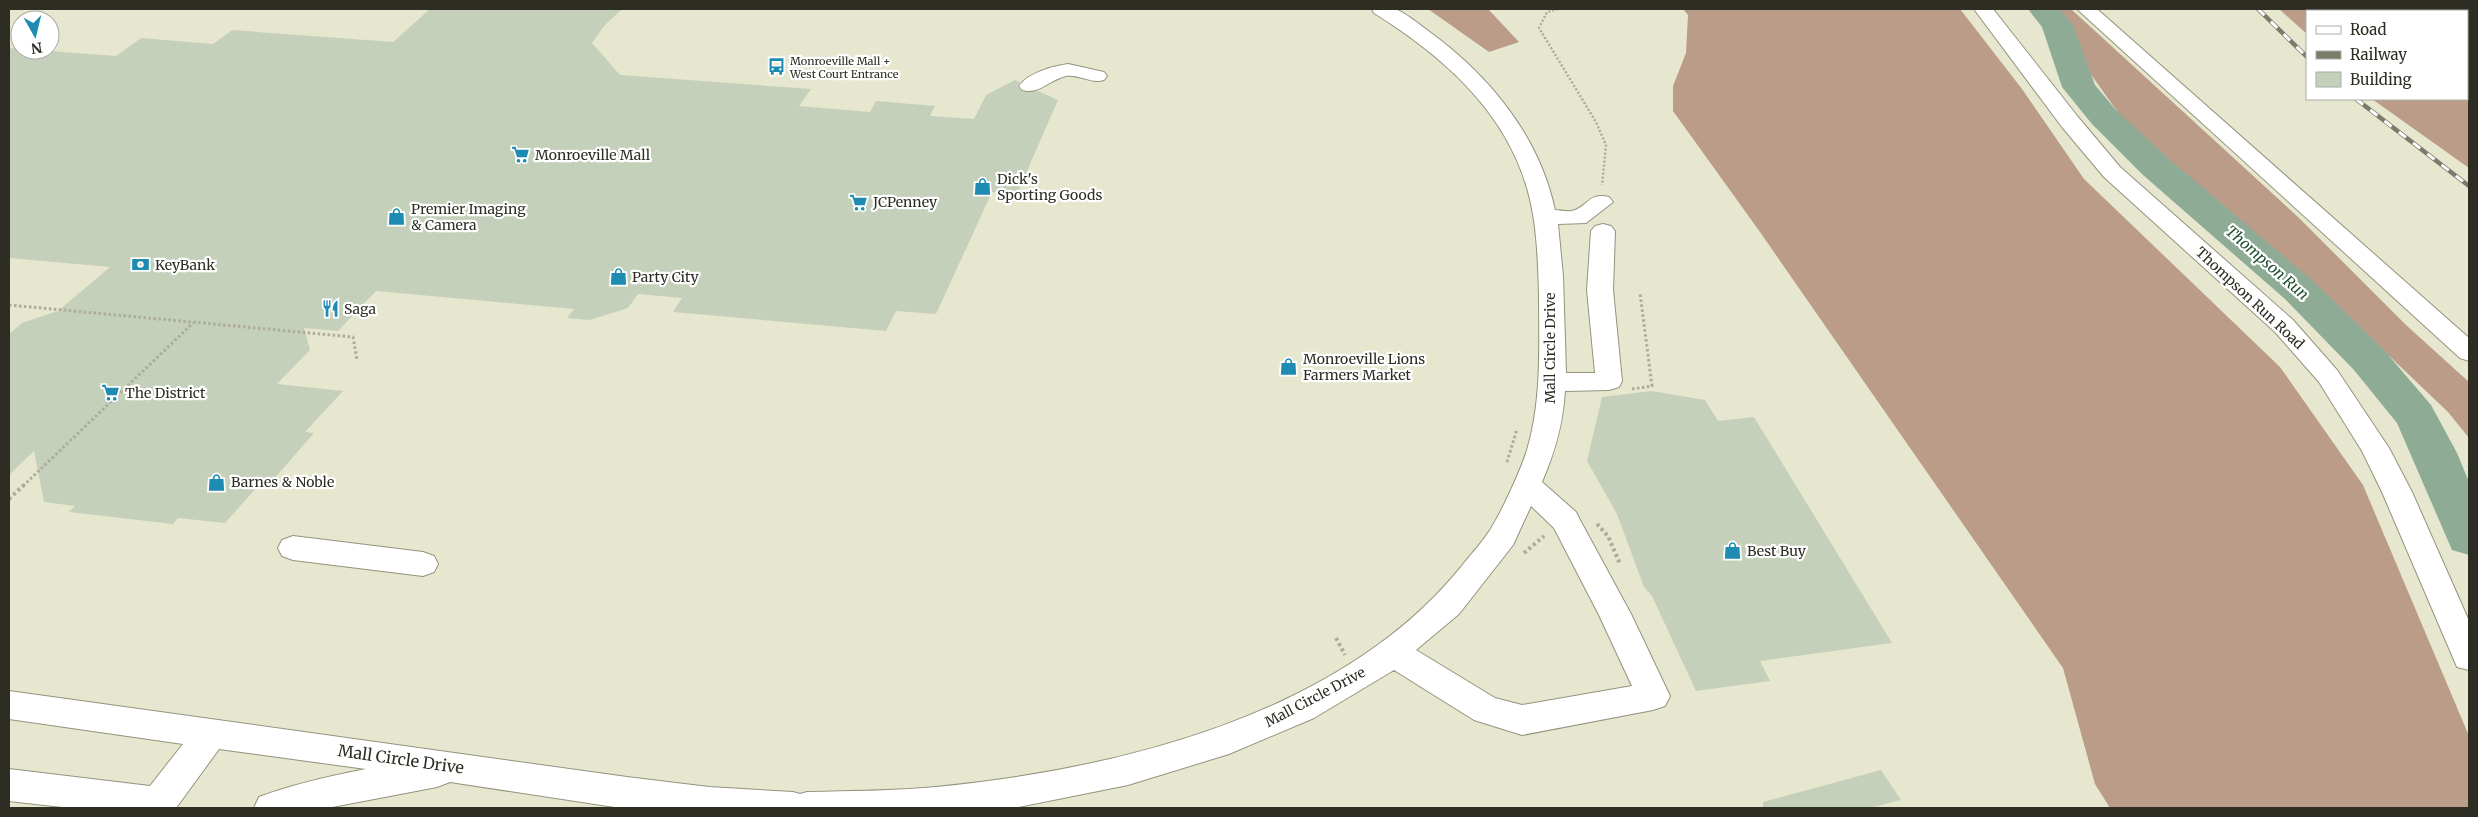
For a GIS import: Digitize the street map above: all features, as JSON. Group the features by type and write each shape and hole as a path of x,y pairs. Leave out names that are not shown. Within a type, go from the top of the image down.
{"street":[{"name":"Mall Circle Drive","path":"808,808 950,802 1040,788 1149,765 1199,750 1259,726 1361,675 1394,651 1457,596 1480,571 1502,540 1516,479 1541,452 1548,423 1552,380 1550,271 1544,217 1537,183 1528,162 1509,126 1488,97 1456,63 1433,44 1381,9"},
{"name":"Thompson Run Road","path":"1983,9 2070,122 2112,172 2284,326 2328,376 2375,448 2397,492 2469,657"},
{"path":"2086,9 2469,352"},
{"path":"1028,86 1064,68 1078,69 1097,76"},
{"path":"1544,217 1578,218 1601,202"},
{"path":"1552,380 1573,383 1609,381 1600,290 1603,231"},
{"path":"1394,651 1412,666 1486,710 1522,720 1653,696 1615,614 1565,520 1516,479"},
{"path":"293,548 423,564"},
{"name":"Mall Circle Drive","path":"9,705 674,800 742,807 793,808"},
{"path":"9,785 157,806 211,733"},
{"path":"272,808 324,793 460,768"}],"path":[{"path":"1558,9 1547,12 1539,28 1596,122 1606,145 1601,202"},
{"path":"9,305 353,338 357,360"},
{"path":"9,499 194,323"},
{"path":"1516,479 1517,429"},
{"path":"1519,559 1548,532 1565,520"},
{"path":"1336,638 1348,660"}],"shaded area":[{"path":"1428,9 1488,9 1519,42 1489,52"},
{"path":"1683,9 1960,9 2022,89 2084,179 2280,367 2363,485 2469,736 2469,808 2110,808 2095,784 2063,668 1760,232 1673,111 1673,86 1686,53 1688,15"},
{"path":"2053,9 2071,9 2298,217 2406,325 2469,382 2469,438 2448,412 2298,269 2201,192 2122,118 2087,69 2073,29"},
{"path":"2279,9 2400,10 2306,10 2306,33"},
{"path":"2468,90 2469,168 2373,100 2468,100"}],"building":[{"name":"Monroeville Mall","path":"430,9 622,9 604,26 592,43 620,75 811,89 799,106 870,112 876,101 935,106 930,116 974,119 986,95 1015,80 1020,82 1017,86 1022,92 1038,91 1058,100 1017,194 992,192 936,314 896,311 886,331 673,312 682,298 638,294 628,308 590,320 567,318 574,309 376,291 338,331 304,328 310,350 277,384 343,391 305,432 314,433 273,480 265,478 225,523 178,518 173,524 69,512 75,506 44,502 34,451 9,475 9,334 22,323 58,311 110,267 9,258 9,48 10,60 60,60 60,52 116,56 141,38 213,44 232,30 393,42"},
{"name":"Best Buy","path":"1652,391 1705,400 1718,421 1754,417 1892,643 1760,661 1770,681 1696,691 1652,596 1644,587 1617,514 1587,461 1602,397"},
{"path":"1881,770 1901,800 1870,808 1763,808 1763,802"}],"waterway":[{"name":"Thompson Run","path":"2043,9 2057,25 2079,87 2104,117 2156,167 2299,290 2369,360 2415,416 2434,453 2469,537"}],"railway":[{"path":"2258,9 2306,56"},
{"path":"2357,100 2469,186"}],"place":[{"name":"Monroeville Mall + West Court Entrance","path":"776,67"},
{"name":"Monroeville Mall","path":"521,155"},
{"name":"Dick's Sporting Goods","path":"983,187"},
{"name":"JCPenney","path":"859,202"},
{"name":"Premier Imaging & Camera","path":"397,217"},
{"name":"KeyBank","path":"141,265"},
{"name":"Party City","path":"618,277"},
{"name":"Saga","path":"330,309"},
{"name":"Monroeville Lions Farmers Market","path":"1289,367"},
{"name":"The District","path":"111,393"},
{"name":"Barnes & Noble","path":"217,482"},
{"name":"Best Buy","path":"1733,551"}]}
